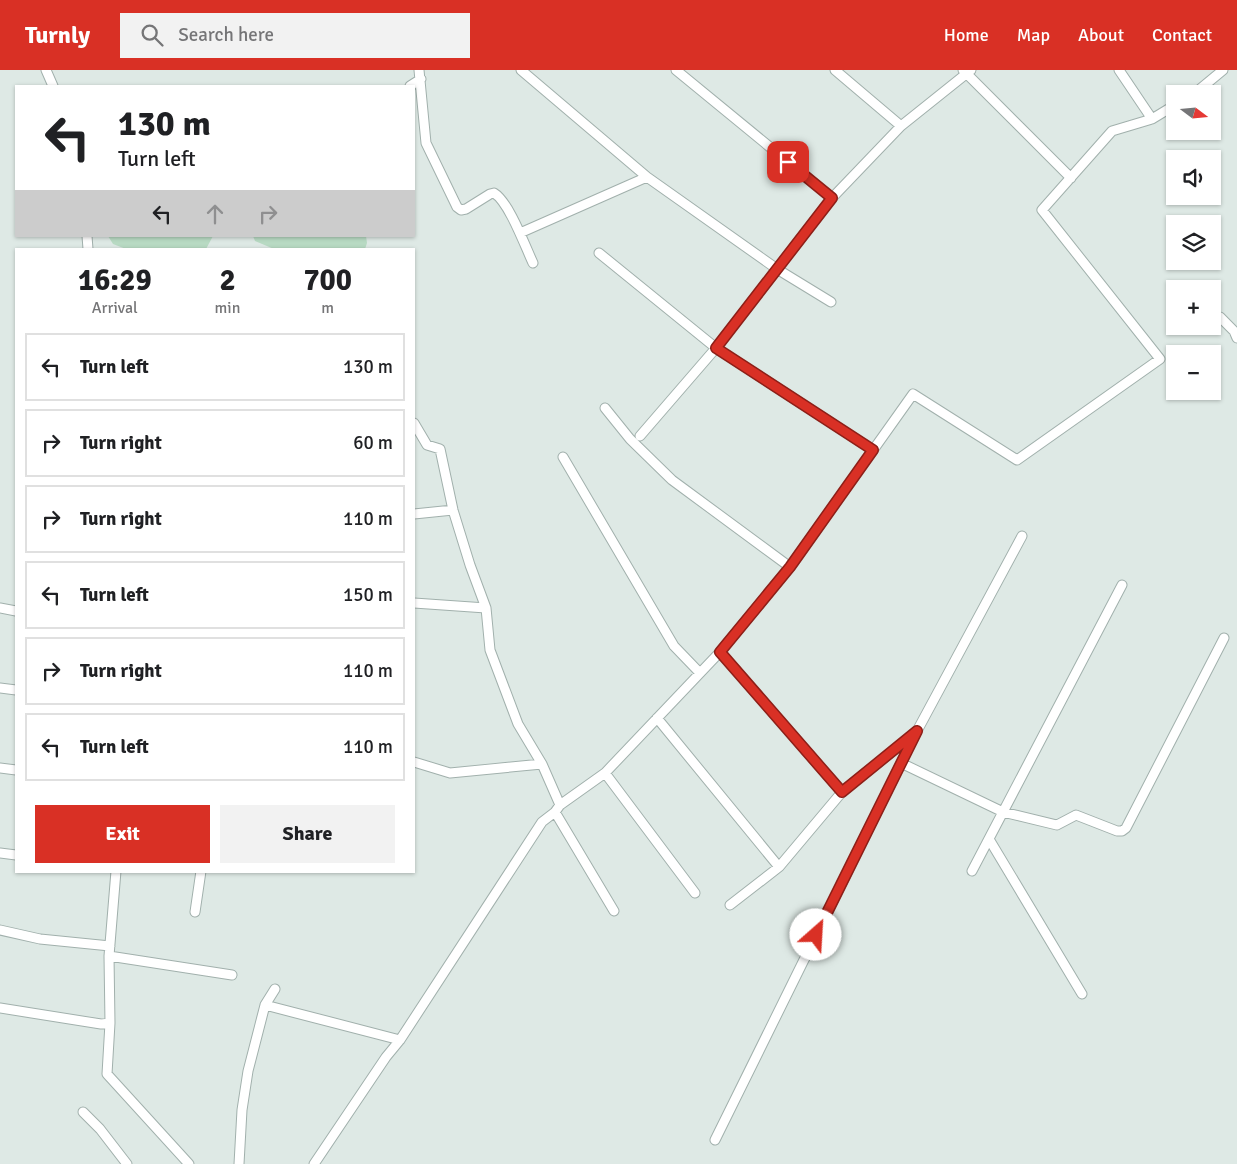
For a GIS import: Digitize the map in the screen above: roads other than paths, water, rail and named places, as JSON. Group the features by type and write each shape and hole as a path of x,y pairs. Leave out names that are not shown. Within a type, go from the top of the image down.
{"street":[{"path":"46,70 53,85"},
{"path":"522,70 647,176 777,269 831,302"},
{"path":"676,70 689,73 832,198"},
{"path":"835,70 901,126"},
{"path":"1119,70 1152,119"},
{"path":"1205,85 1223,70"},
{"path":"640,436 716,348 832,198 901,126 967,71 1071,178"},
{"path":"411,85 420,75"},
{"path":"420,75 426,143 458,207 461,210 466,209 494,193 504,203 533,262"},
{"path":"314,1164 386,1057 400,1040 542,822 605,773 720,652 790,567 913,394 1017,460 1160,358 1042,210 1112,131 1152,119 1166,110"},
{"path":"520,233 647,176"},
{"path":"599,253 716,348 873,450"},
{"path":"1221,318 1236,332"},
{"path":"604,408 630,439 672,480 790,567"},
{"path":"415,425 427,445 440,449 453,510 486,608 490,650 518,724 542,764 557,809 614,911"},
{"path":"563,457 674,646 700,673"},
{"path":"415,514 453,510"},
{"path":"715,1140 917,731 1022,536"},
{"path":"972,871 1122,585"},
{"path":"415,603 486,608"},
{"path":"0,608 15,611"},
{"path":"901,763 1003,812 1056,825 1076,815 1122,832 1126,828 1224,638"},
{"path":"720,652 842,792"},
{"path":"0,688 15,690"},
{"path":"657,718 779,866"},
{"path":"730,904 779,866 842,792 917,731"},
{"path":"415,762 450,773 542,764"},
{"path":"0,768 15,770"},
{"path":"605,773 695,893"},
{"path":"989,839 1082,994"},
{"path":"0,852 15,855"},
{"path":"116,873 109,956 110,1023 107,1074 189,1164"},
{"path":"195,912 201,873"},
{"path":"0,930 40,939 110,946"},
{"path":"109,956 232,975"},
{"path":"239,1164 242,1110 248,1071 265,1005 275,988"},
{"path":"265,1005 400,1040"},
{"path":"0,1008 101,1024 110,1023"},
{"path":"83,1112 100,1129 127,1164"}]}
